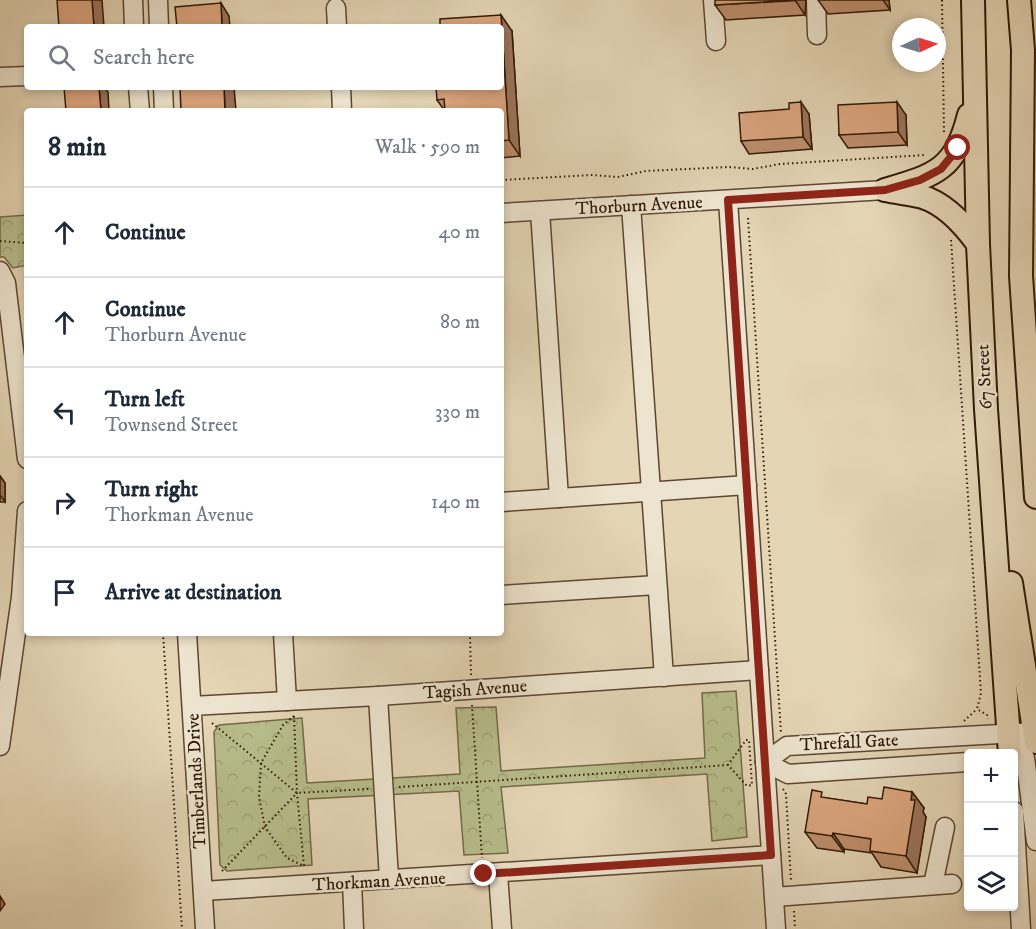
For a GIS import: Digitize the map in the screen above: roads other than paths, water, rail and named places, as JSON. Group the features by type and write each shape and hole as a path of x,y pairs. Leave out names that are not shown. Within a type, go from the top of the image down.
{"main road":[{"name":"67 Street","path":"973,0 978,244 986,409 1025,746"},
{"path":"1019,0 1023,50 1022,276 1031,371 1036,488"},
{"path":"1023,50 1031,0"},
{"path":"885,190 920,180 941,169 958,148 975,93"},
{"path":"885,190 926,198 965,226 978,244"}],"street":[{"path":"133,0 134,24"},
{"path":"158,0 159,24"},
{"path":"712,0 716,41"},
{"path":"816,0 817,35"},
{"path":"336,8 337,24"},
{"path":"0,77 24,76"},
{"path":"138,90 140,108"},
{"path":"163,90 164,108"},
{"path":"341,90 342,108"},
{"name":"Thorburn Avenue","path":"504,213 885,190"},
{"path":"728,200 776,929"},
{"path":"631,205 664,676"},
{"path":"540,211 559,498"},
{"path":"0,271 6,283 24,434"},
{"path":"504,502 747,486"},
{"path":"0,746 21,597 24,554"},
{"path":"504,595 657,585"},
{"name":"Timberlands Drive","path":"187,636 205,929"},
{"path":"284,636 287,701"},
{"name":"Tagish Avenue","path":"192,706 378,696 759,670"},
{"path":"378,696 389,879"},
{"name":"Threfall Gate","path":"964,762 788,774 765,762 787,746 1025,746"},
{"path":"1025,746 1036,841"},
{"path":"933,885 945,827"},
{"name":"Thorkman Avenue","path":"203,891 771,855"},
{"path":"1017,857 1021,929"},
{"path":"498,874 502,929"},
{"path":"352,882 354,929"},
{"path":"774,897 952,884"}]}
